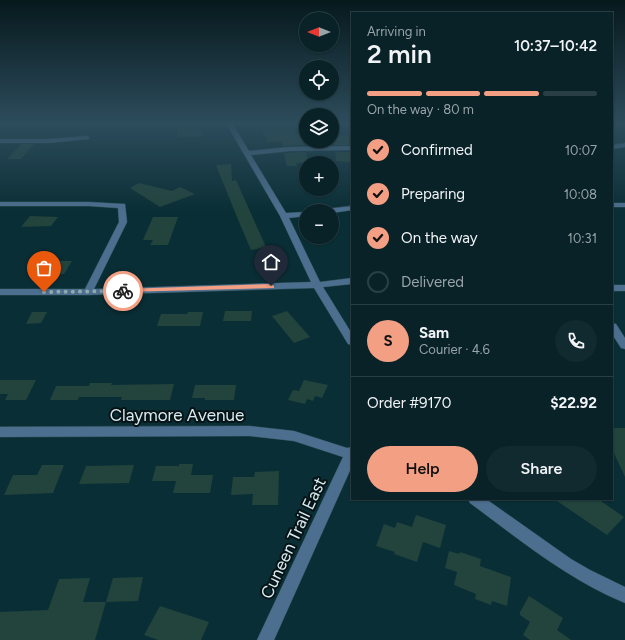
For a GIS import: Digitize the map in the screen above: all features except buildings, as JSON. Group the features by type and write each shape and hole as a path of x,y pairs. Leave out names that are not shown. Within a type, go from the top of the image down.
{"street":[{"path":"247,153 284,216 317,285 351,340"},
{"path":"0,204 89,204 122,206 123,222 88,292"},
{"path":"613,205 625,205"},
{"path":"339,210 351,208"},
{"path":"284,216 299,215"},
{"path":"0,292 88,292 317,285 351,281"},
{"path":"613,288 625,288"},
{"path":"613,328 625,346"},
{"name":"Claymore Avenue","path":"0,432 250,431 294,436 351,454"},
{"name":"Cuneen Trail East","path":"266,640 351,456"},
{"path":"476,500 564,564 613,591 625,595"}],"way so far":[{"path":"44,292 123,291"}],"route":[{"path":"123,291 271,286"}]}
